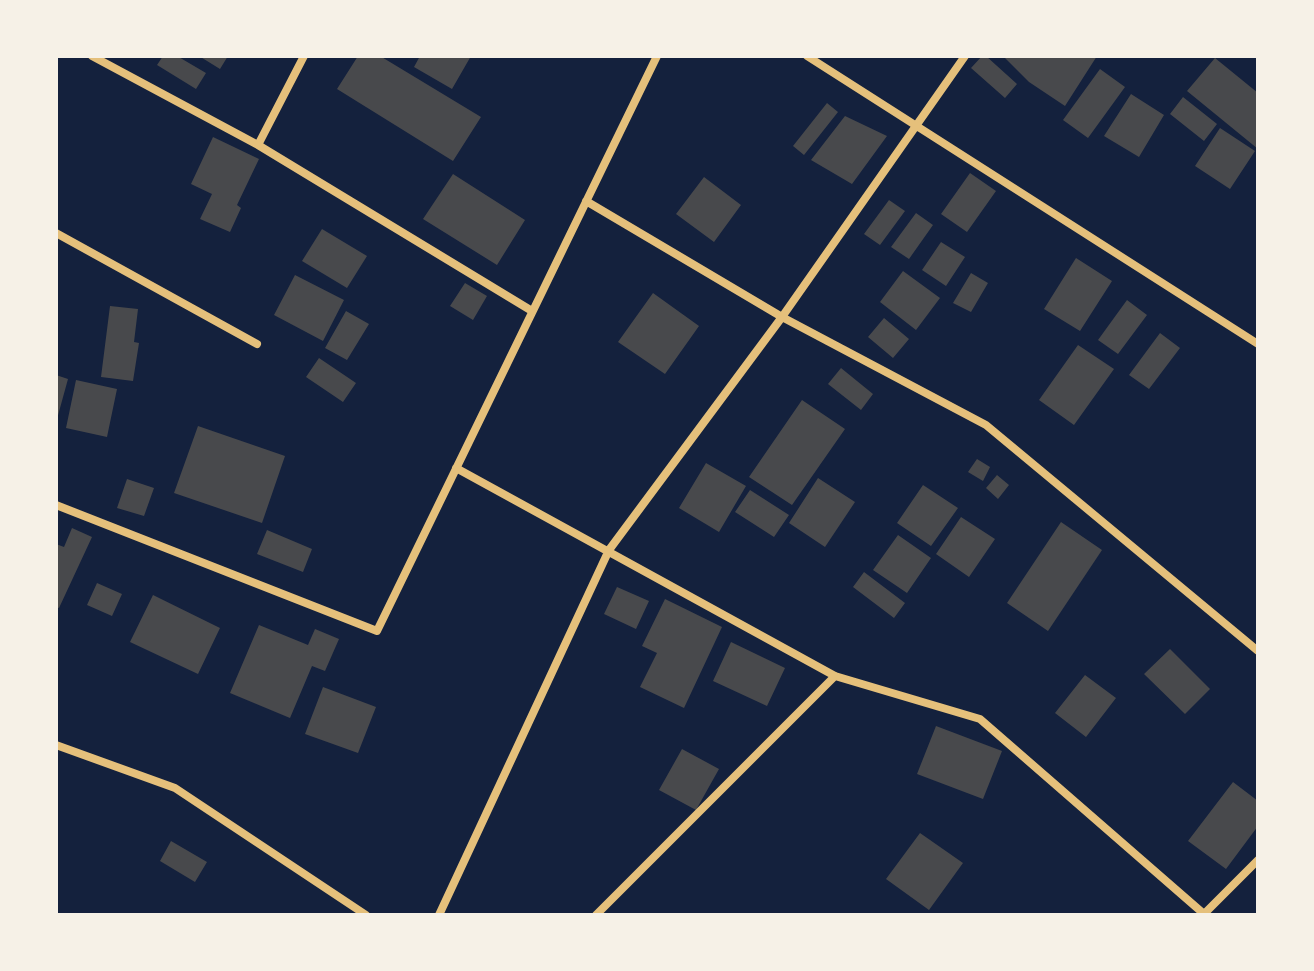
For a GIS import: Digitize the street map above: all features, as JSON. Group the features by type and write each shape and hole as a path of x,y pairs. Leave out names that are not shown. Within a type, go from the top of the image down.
{"street":[{"path":"92,56 258,145 532,311"},
{"path":"258,145 304,56"},
{"path":"56,505 377,631 657,56"},
{"path":"807,56 1258,344"},
{"path":"439,915 609,550 782,317 965,56"},
{"path":"586,201 782,317 986,425 1258,651"},
{"path":"56,233 257,344"},
{"path":"456,468 835,676 980,719 1204,914 1258,860"},
{"path":"596,915 835,676"},
{"path":"56,745 175,788 366,915"}],"building":[{"path":"163,56 177,56 206,73 196,89 157,65"},
{"path":"199,56 228,56 220,69"},
{"path":"358,56 380,56 481,117 453,161 337,89"},
{"path":"420,56 471,56 452,89 414,67"},
{"path":"982,56 986,56 1017,84 1005,98 971,68"},
{"path":"1003,56 1097,56 1065,106 1029,82"},
{"path":"1215,58 1258,93 1258,149 1187,91"},
{"path":"1100,69 1125,87 1088,138 1063,120"},
{"path":"1131,94 1164,115 1139,157 1104,136"},
{"path":"1183,97 1217,124 1204,141 1170,114"},
{"path":"827,103 838,112 804,155 793,146"},
{"path":"845,116 887,136 852,184 811,160"},
{"path":"1220,128 1255,151 1230,189 1195,166"},
{"path":"213,137 259,159 237,205 241,208 230,232 200,219 212,194 191,184"},
{"path":"970,173 996,191 967,232 941,214"},
{"path":"453,174 525,220 497,265 423,219"},
{"path":"704,177 741,205 714,242 676,214"},
{"path":"889,200 905,211 880,245 864,234"},
{"path":"916,213 933,225 909,259 891,247"},
{"path":"322,229 367,256 347,288 302,261"},
{"path":"941,242 965,257 946,286 922,270"},
{"path":"1076,258 1112,281 1080,331 1044,309"},
{"path":"903,271 940,298 916,330 880,302"},
{"path":"971,273 988,283 971,312 953,303"},
{"path":"295,275 344,300 323,341 274,315"},
{"path":"465,283 487,296 473,320 450,306"},
{"path":"653,293 699,326 665,374 618,342"},
{"path":"1127,300 1147,315 1118,354 1098,340"},
{"path":"110,306 138,309 134,342 139,343 133,381 101,377"},
{"path":"346,311 369,324 347,360 325,348"},
{"path":"884,318 909,339 893,358 868,337"},
{"path":"1160,333 1180,348 1149,389 1129,375"},
{"path":"1078,345 1114,369 1074,425 1039,400"},
{"path":"319,358 356,383 343,402 306,377"},
{"path":"841,368 873,394 861,410 828,384"},
{"path":"56,375 68,379 57,419 56,419"},
{"path":"76,380 117,389 107,437 66,428"},
{"path":"802,400 845,429 792,505 749,477"},
{"path":"198,426 285,456 262,523 174,493"},
{"path":"977,459 990,467 983,481 968,472"},
{"path":"706,463 746,486 719,532 679,508"},
{"path":"997,475 1009,485 998,499 986,488"},
{"path":"818,478 855,502 825,547 789,523"},
{"path":"127,479 154,488 144,516 117,508"},
{"path":"923,485 958,508 931,546 897,523"},
{"path":"750,490 789,515 774,537 735,512"},
{"path":"961,517 995,539 969,577 936,554"},
{"path":"1061,522 1102,550 1048,631 1007,603"},
{"path":"72,528 92,537 59,608 56,607 56,544 64,547"},
{"path":"267,530 312,549 303,572 257,554"},
{"path":"898,535 931,558 907,593 873,570"},
{"path":"864,572 905,603 894,618 853,587"},
{"path":"97,583 122,594 112,616 87,605"},
{"path":"617,587 649,601 636,629 604,614"},
{"path":"153,595 220,628 198,674 130,642"},
{"path":"665,599 722,627 684,708 640,687 657,653 642,646"},
{"path":"259,625 308,645 315,629 339,639 325,671 312,666 290,718 230,693"},
{"path":"731,642 785,668 767,706 713,681"},
{"path":"1170,649 1210,689 1185,714 1144,674"},
{"path":"1085,675 1116,698 1086,737 1055,713"},
{"path":"323,687 376,707 358,753 305,734"},
{"path":"936,726 1002,751 983,799 917,774"},
{"path":"682,749 719,769 696,810 659,790"},
{"path":"1233,782 1258,801 1258,826 1226,869 1188,841"},
{"path":"920,833 963,863 929,910 886,879"},
{"path":"171,841 207,862 195,882 160,861"}]}
